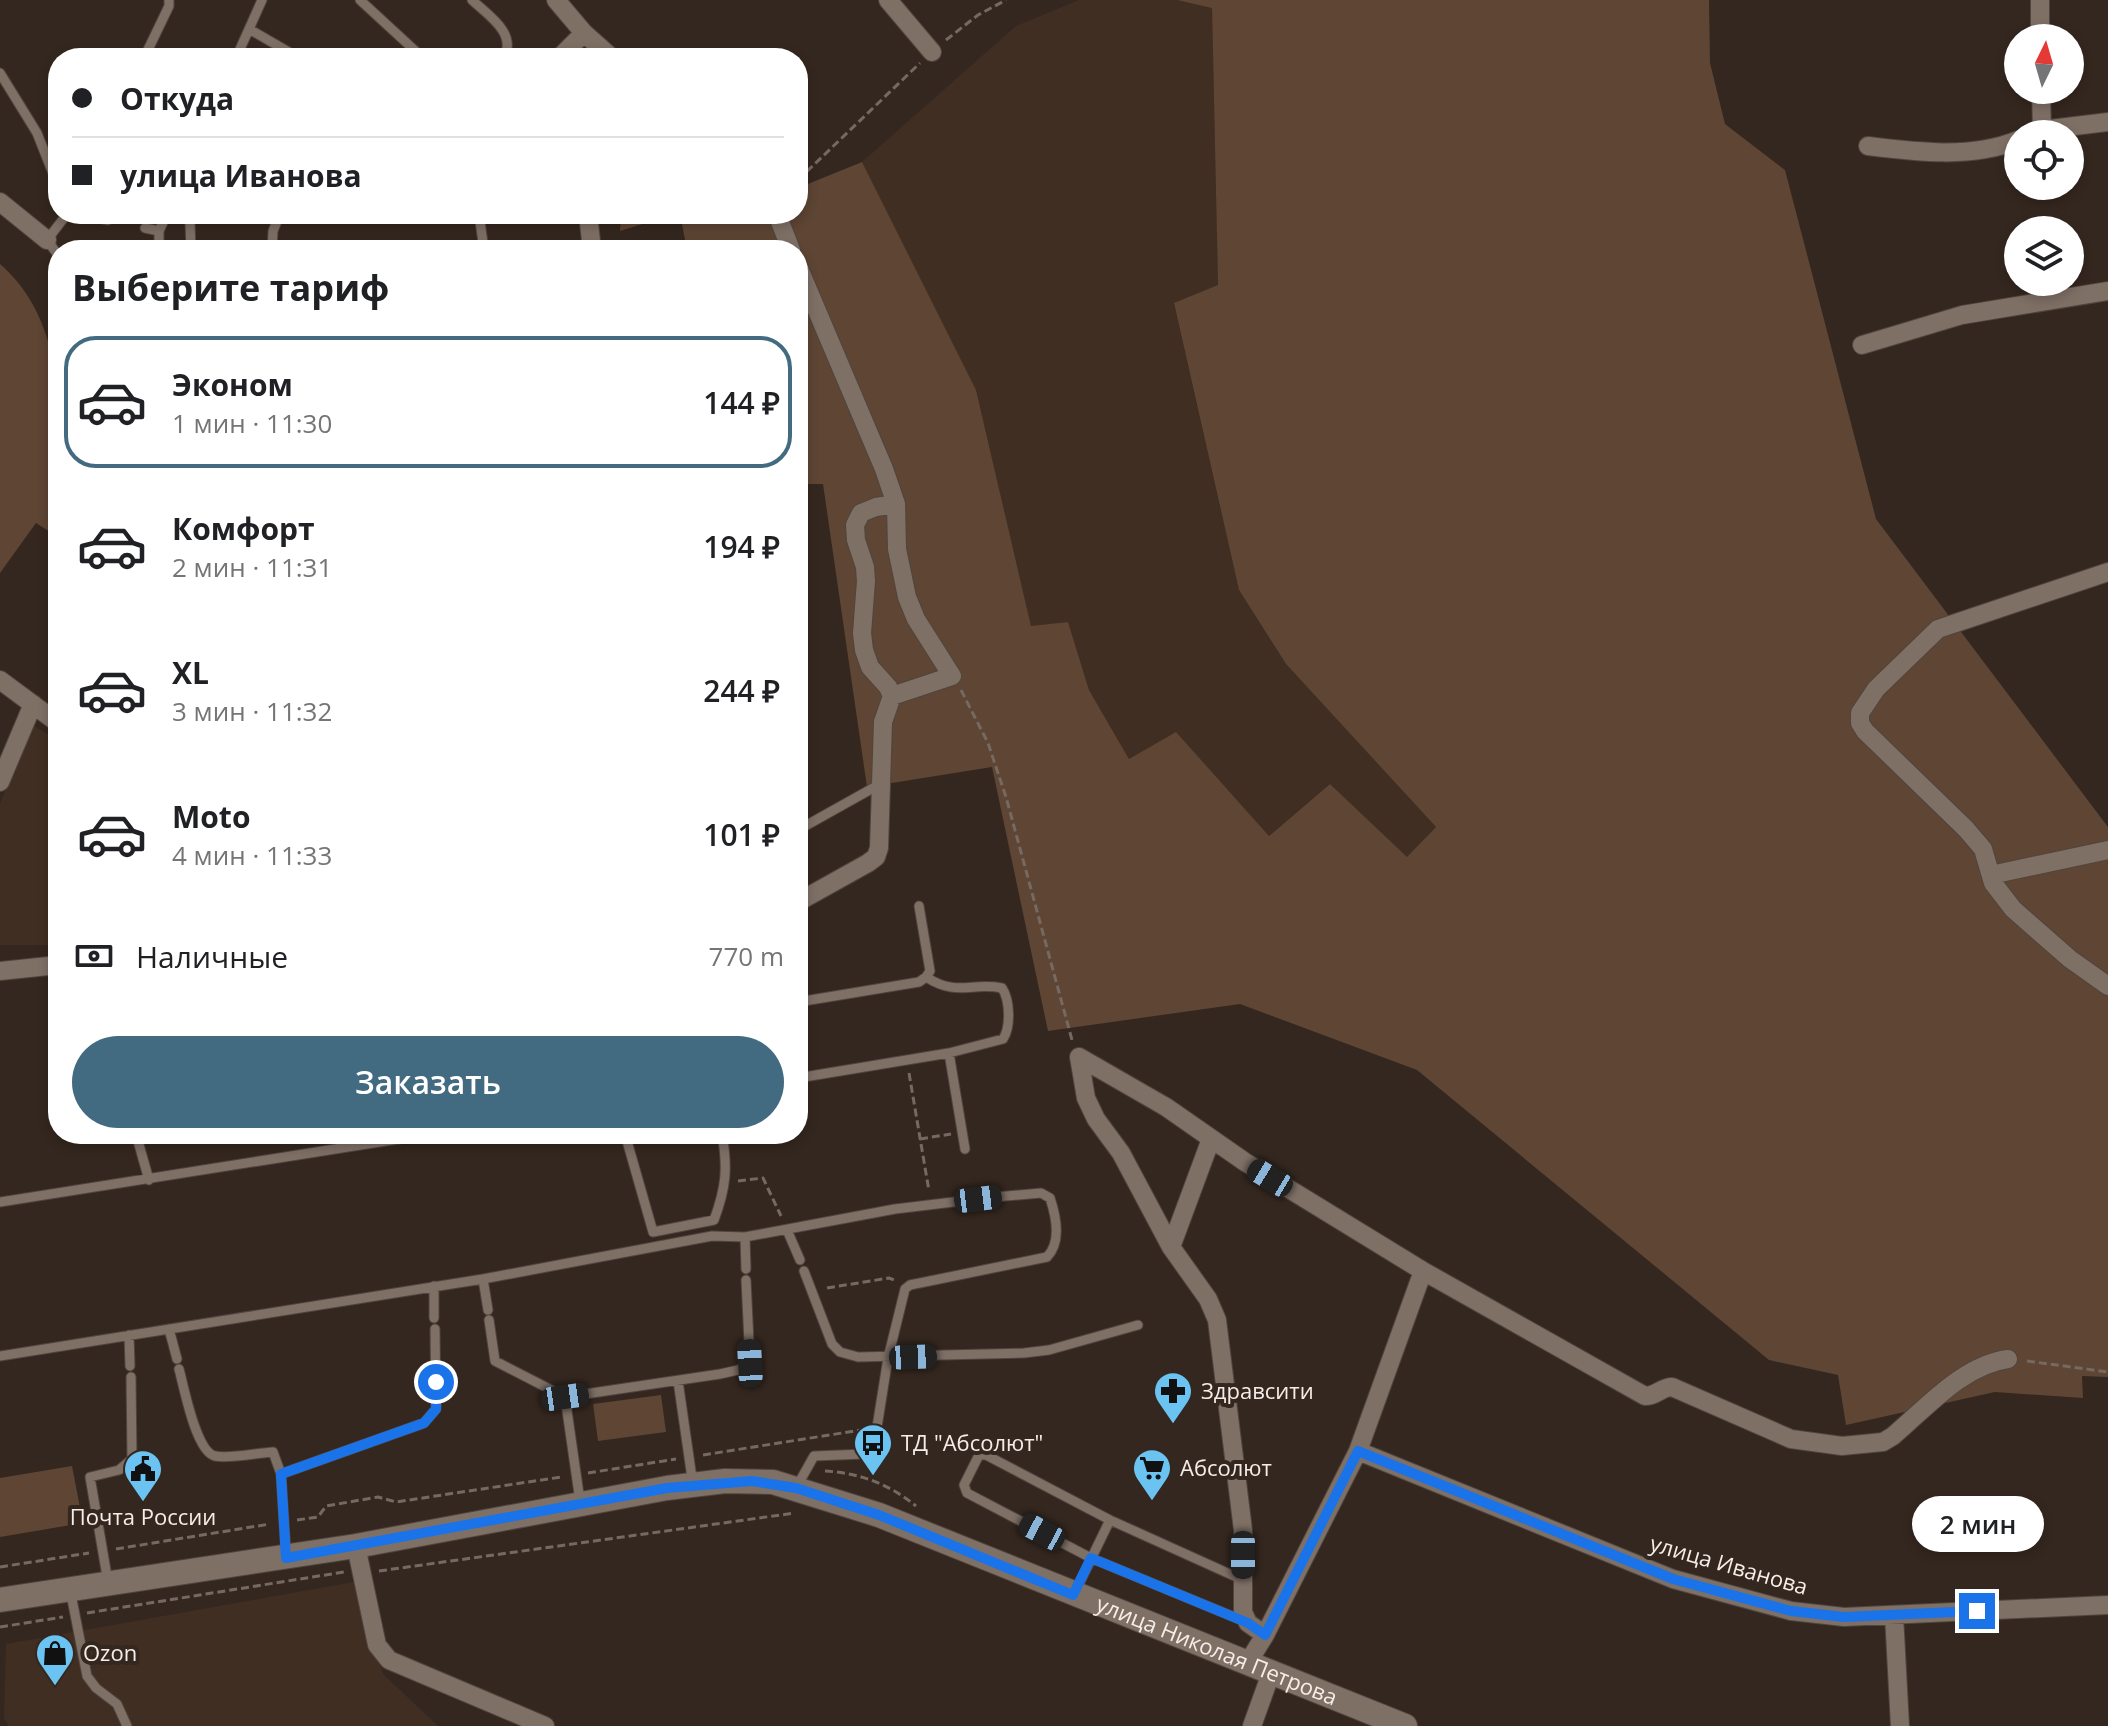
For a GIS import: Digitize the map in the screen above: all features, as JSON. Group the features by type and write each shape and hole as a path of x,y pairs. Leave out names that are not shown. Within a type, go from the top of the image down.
{"main road":[{"name":"улица Николая Петрова","path":"0,1600 286,1558 358,1558 581,1504 693,1485 801,1479 1073,1595 1405,1726"}],"street":[{"path":"556,0 601,48"},
{"path":"888,0 932,52"},
{"path":"2040,0 2040,24"},
{"path":"569,48 584,33"},
{"path":"2084,125 2108,122"},
{"path":"1868,146 1970,151 2004,143"},
{"path":"0,202 48,244"},
{"path":"808,290 896,504 897,549 907,597 916,619 952,676 892,696"},
{"path":"1862,345 1962,315 2108,291"},
{"path":"808,896 876,857 879,848 883,722 892,696 870,667 864,650 862,633 866,581 855,525 861,513 896,504"},
{"path":"2108,572 1938,629 1876,689 1860,713 1860,723 1865,731 1983,849 1996,889 2013,909 2070,959 2108,986"},
{"path":"0,680 48,715"},
{"path":"0,782 33,704"},
{"path":"1991,875 2108,850"},
{"path":"0,971 48,966"},
{"path":"1265,1635 1248,1623 1243,1612 1243,1530 1217,1320 1208,1299 1171,1247 1121,1153 1096,1119 1086,1098 1079,1057 1166,1107 1211,1139 1423,1271 1645,1396 1659,1394 1665,1387 1679,1388 1791,1439 1819,1445 1883,1442 1954,1384 1981,1367 2008,1359"},
{"path":"1171,1247 1211,1139"},
{"path":"1247,1664 1265,1635 1358,1451 1423,1271"},
{"name":"улица Иванова","path":"1358,1451 1673,1579 1791,1611 1844,1617 2108,1605"},
{"path":"358,1558 377,1645 389,1660 545,1726"},
{"path":"1894,1615 1900,1726"},
{"path":"1252,1726 1271,1673"}],"lane":[{"path":"149,48 169,0"},
{"path":"240,48 262,0"},
{"path":"360,0 412,48"},
{"path":"472,0 508,38 509,48"},
{"path":"249,29 282,48"},
{"path":"0,73 37,133 48,161"},
{"path":"159,240 162,224"},
{"path":"145,228 159,231"},
{"path":"808,824 882,783"},
{"path":"808,1000 919,982 926,977 930,971 919,906"},
{"path":"808,1076 949,1053 999,1042 1008,1033 1007,995 1002,988 952,989 926,977"},
{"path":"949,1053 965,1149"},
{"path":"139,1144 149,1180"},
{"path":"0,1202 369,1144"},
{"path":"628,1144 653,1232 714,1220 726,1182 724,1144"},
{"path":"0,1356 483,1279 712,1236 745,1237 921,1206 1041,1193 1050,1198 1056,1240 1054,1250 1047,1257 910,1285 902,1296 877,1427 865,1454 814,1456 801,1479"},
{"path":"787,1230 832,1344 840,1352 858,1357 1024,1353 1049,1350 1138,1325"},
{"path":"483,1279 495,1361 565,1397 678,1381 738,1370 750,1363 745,1237"},
{"path":"281,1474 424,1423 436,1409 434,1286"},
{"path":"169,1329 199,1440 206,1451 214,1456 273,1452 281,1474 286,1558"},
{"path":"108,1582 90,1477 119,1470 132,1459 129,1335"},
{"path":"678,1381 693,1485"},
{"path":"565,1397 581,1504"},
{"path":"1243,1580 1110,1520 986,1455 979,1455 966,1479 964,1485 967,1493 1091,1558 1248,1623"},
{"path":"1073,1595 1110,1520"},
{"path":"70,1589 87,1676 96,1688 117,1704 127,1726"}],"path":[{"path":"808,170 932,52 978,15 1006,0"},
{"path":"952,676 988,743 1006,797 1073,1043"},
{"path":"908,1068 930,1195"},
{"path":"920,1139 939,1136"},
{"path":"726,1182 763,1178 787,1230"},
{"path":"812,1291 889,1278 910,1285"},
{"path":"2008,1359 2108,1372"},
{"path":"0,1567 318,1517 326,1506 378,1497 396,1502 877,1427"},
{"path":"801,1479 850,1473 895,1489 918,1507 910,1528"},
{"path":"0,1627 75,1615 358,1558 382,1572 799,1513"}],"shaded area":[{"path":"1079,0 1177,0 1212,7 1218,285 1174,304 1239,590 1286,664 1436,827 1407,858 1330,784 1269,836 1176,733 1129,759 1089,690 1068,622 1031,627 976,390 862,162 1016,26"},
{"path":"1177,0 1709,0 1710,63 1725,124 1785,170 1876,519 2108,827 2108,1377 2082,1376 2083,1398 1995,1392 1846,1425 1838,1375 1769,1360 1417,1070 1240,1004 1048,1031 992,767 867,787 823,484 808,484 808,240 685,240 682,224 808,224 808,184 862,162 976,390 1031,626 1068,622 1089,690 1129,759 1176,732 1269,836 1330,784 1407,857 1436,827 1286,664 1239,590 1174,303 1218,285 1212,8"},
{"path":"620,224 642,224 620,231"},
{"path":"0,264 24,291 41,322 48,343 48,531 36,523 0,573"},
{"path":"32,725 48,734 48,945 0,945 0,804"},
{"path":"661,1395 666,1432 598,1441 593,1404"},
{"path":"72,1466 83,1523 0,1537 0,1478"},
{"path":"354,1582 383,1674 438,1726 9,1726 4,1718 6,1644"}],"place":[{"name":"Здравсити","path":"1173,1425"},
{"name":"ТД \"Абсолют\"","path":"873,1477"},
{"name":"Абсолют","path":"1152,1502"},
{"name":"Почта России","path":"143,1503"},
{"name":"Ozon","path":"55,1687"}],"route":[{"path":"436,1382 436,1409 424,1423 281,1474 286,1558 667,1488 725,1481 773,1482 879,1515 1073,1595 1091,1558 1248,1623 1265,1635 1358,1451 1673,1579 1791,1611 1844,1617 1977,1611"}]}
